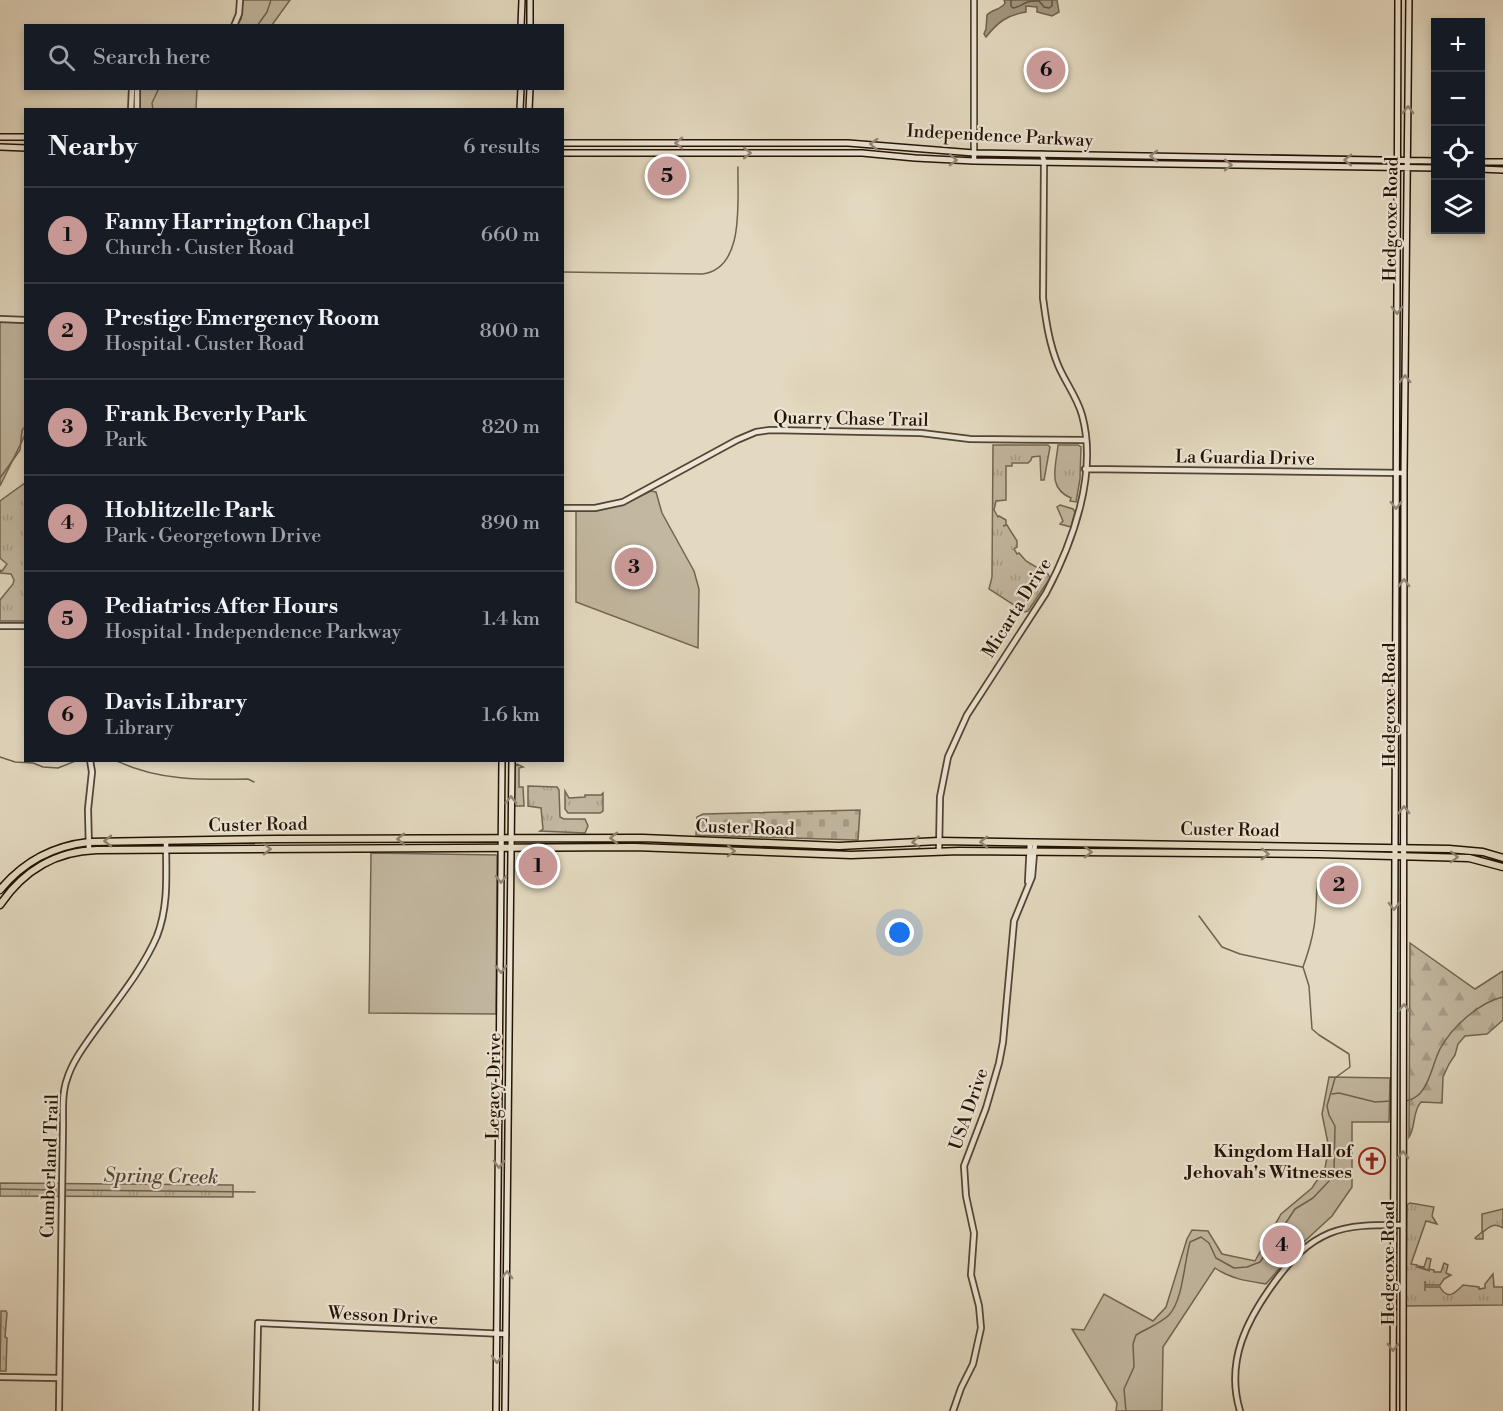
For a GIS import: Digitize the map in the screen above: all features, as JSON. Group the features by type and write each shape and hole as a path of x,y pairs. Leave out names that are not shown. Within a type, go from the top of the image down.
{"main road":[{"path":"521,24 522,0"},
{"path":"530,0 530,24"},
{"name":"Hedgcoxe Road","path":"1393,1411 1398,0"},
{"name":"Hedgcoxe Road","path":"1403,1411 1404,473 1409,0"},
{"path":"520,108 521,90"},
{"path":"529,90 529,108"},
{"path":"0,137 24,137"},
{"name":"Independence Parkway","path":"564,143 848,143 974,153 1431,160"},
{"path":"646,143 646,152"},
{"path":"0,147 24,148"},
{"name":"Independence Parkway","path":"564,153 862,153 923,159 1431,168"},
{"path":"1485,162 1503,162"},
{"path":"1485,169 1503,170"},
{"path":"1397,236 1406,236"},
{"path":"1395,751 1404,751"},
{"name":"Legacy Drive","path":"496,1411 502,762"},
{"name":"Legacy Drive","path":"505,1411 511,762"},
{"path":"592,838 592,848"},
{"name":"Custer Road","path":"0,890 20,869 53,850 70,844 89,842 643,838 839,846 939,841 1033,842 1465,849 1503,858"},
{"path":"438,839 438,848"},
{"path":"234,840 234,849"},
{"path":"1331,846 1332,854"},
{"name":"Custer Road","path":"0,905 11,889 25,876 52,859 89,850 672,848 850,855 939,851 1332,854 1470,858 1503,867"},
{"path":"20,869 25,876"},
{"path":"501,910 510,911"},
{"path":"1394,951 1405,951"},
{"path":"1394,1034 1404,1034"}],"street":[{"path":"235,24 239,14 240,0"},
{"path":"974,0 974,160"},
{"path":"131,108 132,90"},
{"path":"137,90 137,108"},
{"name":"Micarta Drive","path":"939,851 940,797 948,757 967,715 1057,574 1077,520 1085,469 1085,440 1080,409 1059,367 1048,335 1043,298 1044,154"},
{"path":"0,319 24,320"},
{"name":"Quarry Chase Trail","path":"564,508 595,508 623,502 737,440 756,432 770,430 921,432 970,439 1085,440"},
{"name":"La Guardia Drive","path":"1085,469 1404,473"},
{"path":"0,626 24,626"},
{"path":"89,850 88,809 92,772 90,762"},
{"name":"Cumberland Trail","path":"59,1411 65,1084 81,1052 136,972 156,937 163,917 166,892 166,841"},
{"name":"USA Drive","path":"953,1411 973,1364 981,1328 979,1306 971,1275 974,1233 966,1196 964,1166 987,1108 999,1063 1014,921 1028,885 1033,842"},
{"path":"1240,1411 1235,1393 1236,1364 1249,1319 1259,1302 1294,1258 1315,1240 1339,1230 1403,1225"},
{"name":"Wesson Drive","path":"256,1411 258,1323 506,1334"},
{"path":"0,1377 59,1378"}],"green space":[{"path":"243,0 290,0 273,24 238,24 241,19"},
{"path":"140,90 197,90 196,108 139,108"},
{"path":"0,322 24,323 24,437 0,486"},
{"path":"993,445 1048,445 1050,447 1044,480 1041,480 1040,456 1032,457 1028,463 1012,463 1012,466 1006,466 1006,500 996,501 994,510 998,517 1006,520 1006,525 1003,526 1007,525 1017,541 1017,547 1014,549 1017,554 1019,553 1026,561 1048,574 1050,578 1028,611 1025,612 989,589 992,577"},
{"path":"1058,445 1081,447 1080,479 1076,502 1070,501 1071,498 1063,494 1056,483"},
{"path":"24,484 24,621 0,621 0,600 14,580 11,574 0,573 0,570 2,571 7,564 0,558 0,501"},
{"path":"651,491 656,492 662,513 694,571 699,589 698,648 576,602 576,510 615,506"},
{"path":"1060,505 1073,509 1075,512 1071,527 1060,524 1063,521 1057,507"},
{"path":"517,764 523,767 519,768 519,787 523,787 524,806 514,806"},
{"path":"528,786 557,787 560,817 585,819 588,826 585,833 540,831 543,829 541,808 528,806"},
{"path":"565,791 569,798 603,793 603,811 600,813 568,813 565,809"},
{"path":"860,810 858,840 696,835 697,817 703,814"},
{"path":"371,853 497,855 496,1014 369,1013"},
{"path":"1410,943 1475,989 1503,971 1503,1020 1487,1034 1465,1036 1458,1044 1455,1055 1443,1077 1442,1103 1421,1102 1416,1110 1413,1129 1409,1137"},
{"path":"1329,1077 1390,1078 1389,1122 1352,1122 1352,1187 1332,1216 1294,1251 1266,1284 1233,1277 1215,1268 1163,1347 1162,1411 1116,1411 1117,1403 1072,1329 1084,1330 1104,1294 1153,1321 1166,1307 1187,1239 1192,1230 1208,1231 1222,1254 1255,1261 1281,1214 1312,1188 1325,1168 1329,1148 1322,1114"},
{"path":"0,1183 233,1185 233,1197 0,1196"},
{"path":"1410,1203 1434,1207 1432,1216 1437,1224 1426,1221 1411,1264 1430,1271 1418,1266 1424,1267 1427,1258 1431,1259 1429,1269 1441,1272 1444,1263 1448,1265 1446,1273 1451,1275 1440,1285 1425,1285 1425,1287 1440,1287 1449,1295 1463,1285 1479,1287 1479,1289 1485,1288 1485,1284 1493,1274 1494,1287 1503,1287 1503,1305 1406,1306 1407,1205"},
{"path":"1503,1209 1503,1228 1497,1225 1487,1228 1483,1232 1483,1239 1476,1239 1482,1232 1482,1214"},
{"path":"1,1311 7,1313 6,1371 0,1371"}],"water":[{"path":"1004,0 1057,0 1059,12 1052,16 1037,12 1037,7 1026,6 1026,12 1003,20 986,37 984,34 987,15 1003,5"}],"waterway":[{"name":"Spring Creek","path":"258,24 267,12 271,0"},
{"name":"Spring Creek","path":"153,108 152,103 158,90"},
{"path":"564,272 702,274 716,269 726,260 736,231 738,167"},
{"name":"Spring Creek","path":"0,478 20,450 24,428"},
{"name":"Spring Creek","path":"0,757 43,767 58,768 73,762"},
{"name":"Spring Creek","path":"120,762 164,776 197,779 248,779 254,782"},
{"path":"1126,1411 1124,1389 1134,1367 1133,1344 1136,1335 1162,1321 1174,1308 1180,1291 1190,1242 1201,1237 1209,1243 1216,1258 1234,1268 1247,1267 1260,1262 1295,1209 1313,1198 1329,1181 1334,1171 1335,1126 1327,1106 1335,1078 1350,1067 1349,1054 1312,1029 1309,986 1303,967 1314,926 1317,883"},
{"path":"1199,916 1222,947 1240,954 1302,967"},
{"path":"1406,1101 1420,1094 1440,1049 1458,1025 1475,1010 1503,997"},
{"path":"1332,1094 1339,1093 1375,1102 1392,1101"},
{"name":"Spring Creek","path":"0,1189 56,1190"},
{"name":"Spring Creek","path":"67,1190 255,1192"}],"place":[{"name":"Davis Library","path":"1046,70"},
{"name":"Pediatrics After Hours","path":"667,176"},
{"name":"Frank Beverly Park","path":"634,567"},
{"name":"Fanny Harrington Chapel","path":"538,866"},
{"name":"Prestige Emergency Room","path":"1339,885"},
{"name":"Kingdom Hall of Jehovah's Witnesses","path":"1372,1161"},
{"name":"Hoblitzelle Park","path":"1282,1245"}]}
